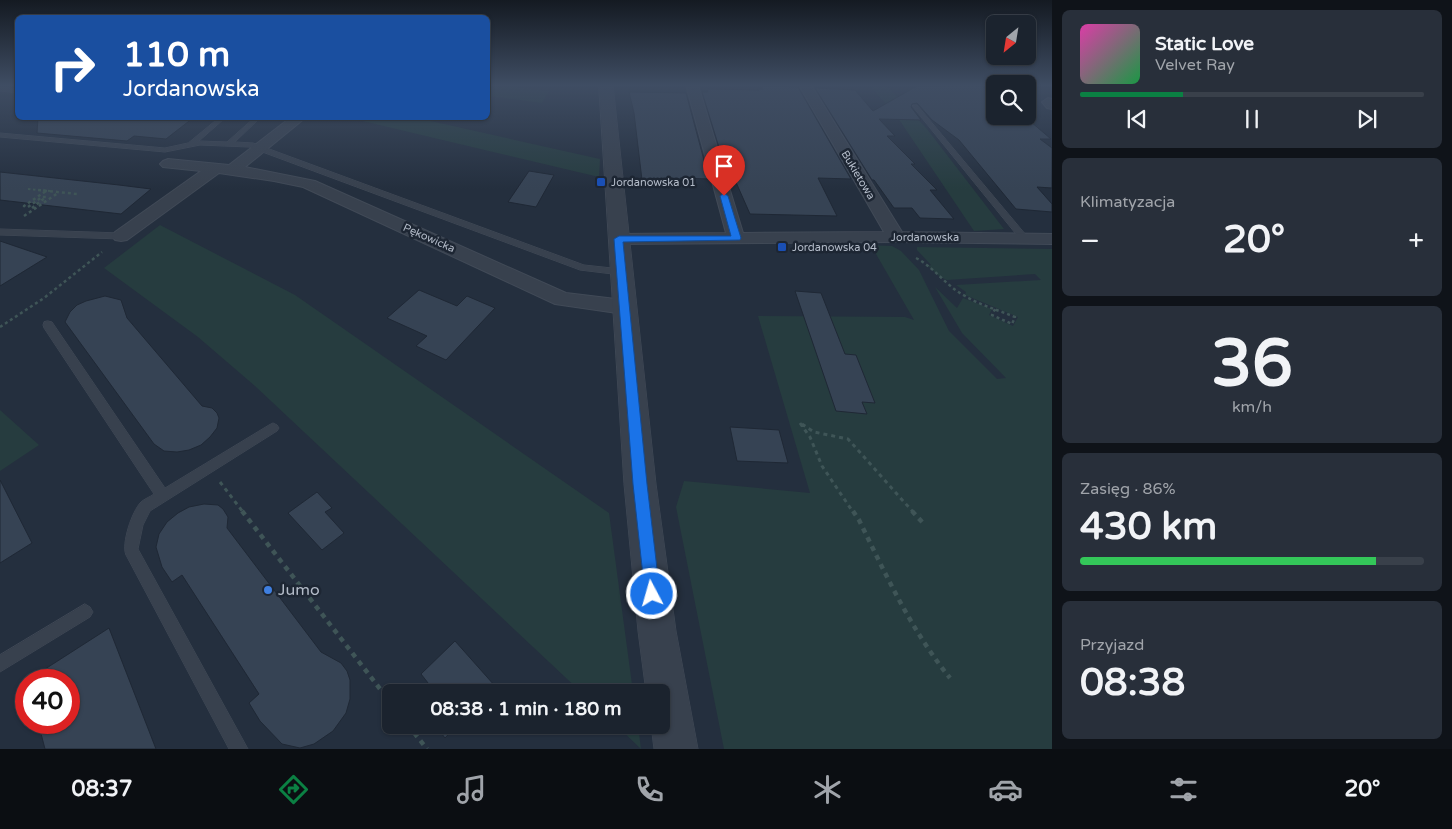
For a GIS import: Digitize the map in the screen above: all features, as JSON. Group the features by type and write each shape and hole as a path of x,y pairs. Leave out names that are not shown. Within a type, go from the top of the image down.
{"street":[{"path":"121,236 224,168 258,148 295,120"},
{"path":"609,120 640,484 657,631 676,749"},
{"path":"702,120 736,238"},
{"name":"Bukietowa","path":"826,120 896,236"},
{"name":"Pękowicka","path":"168,164 224,168 278,175 309,184 562,299 624,307"},
{"name":"Jordanowska","path":"619,239 896,236 1052,239"}],"lane":[{"path":"189,145 220,120"},
{"path":"229,144 256,120"},
{"path":"926,120 1023,238"},
{"path":"0,135 165,150 200,143 258,148 583,268 621,272"},
{"path":"0,232 121,236"},
{"path":"48,325 163,496"},
{"path":"239,749 131,550 136,524 145,508 273,428"},
{"path":"0,664 85,612"}],"path":[{"path":"28,189 77,194"},
{"path":"36,208 32,208 46,197 42,197 28,207 24,206 46,190"},
{"path":"24,217 59,192"},
{"path":"0,327 44,298 121,236"},
{"path":"916,258 926,262 937,276 964,296 995,308 1015,317 1012,324 992,315 995,308"},
{"path":"923,523 848,439 814,432 800,423 810,437 822,466 859,520 903,610 932,656 950,678"},
{"path":"209,468 382,691"},
{"path":"415,734 427,749"}],"green space":[{"path":"358,120 426,120 600,159 599,177"},
{"path":"899,120 919,120 1004,229 974,231"},
{"path":"160,225 295,295 609,513 632,684 572,684 255,386 198,337 104,268"},
{"path":"864,245 892,246 901,251 919,270 949,331 997,379 1006,378 962,333 935,287 957,308 963,298 992,309 989,315 1013,326 1018,317 965,295 966,292 956,285 1041,280 1035,274 947,280 940,277 928,266 931,265 917,250 917,247 1052,249 1052,749 724,749 676,507 684,481 810,493 758,316 905,317 914,320 872,247 865,247 856,253"},
{"path":"0,410 39,445 0,471"},
{"path":"625,734 639,734 641,749"}],"building":[{"path":"38,120 190,120 166,139 134,136 127,141 37,133"},
{"path":"635,120 693,120 709,179 642,180"},
{"path":"711,120 817,120 851,179 818,178 837,216 750,214 735,180 729,180"},
{"path":"835,120 880,120 895,136 887,136 915,164 911,164 937,190 930,190 954,219 920,218 912,208 894,208 874,180 872,180"},
{"path":"932,120 986,120 986,125 1035,125 1051,139 1040,139 1052,148 1052,188 1037,187 1052,204 1052,212 1016,209 959,140"},
{"path":"529,171 554,175 536,207 508,202"},
{"path":"0,172 151,189 121,214 0,200"},
{"path":"0,241 47,257 0,286"},
{"path":"419,290 457,306 467,296 495,308 446,360 416,346 427,336 387,318"},
{"path":"795,291 821,293 845,354 856,355 875,403 862,402 867,414 836,411"},
{"path":"105,296 121,300 127,318 202,406 212,408 217,413 219,418 217,428 201,445 177,452 164,451 154,444 65,322 70,312 77,305"},
{"path":"730,427 779,430 788,463 737,461"},
{"path":"0,480 32,543 0,563"},
{"path":"317,492 332,508 325,512 344,533 322,550 288,513"},
{"path":"204,504 218,505 223,509 228,517 227,528 321,652 341,663 347,671 350,680 350,699 346,713 333,731 314,744 300,748 282,744 260,721 249,703 259,694 182,575 172,582 162,567 156,547 159,534 167,522 189,507"},
{"path":"109,628 156,749 45,749 41,734 80,734 80,669 45,669"},
{"path":"455,641 493,684 429,684 421,674"}],"place":[{"name":"Jordanowska 01","path":"601,182"},
{"name":"Jordanowska 04","path":"782,247"},
{"name":"Jumo","path":"268,590"}],"route":[{"path":"652,594 640,484 619,239 736,238 724,196"}]}
